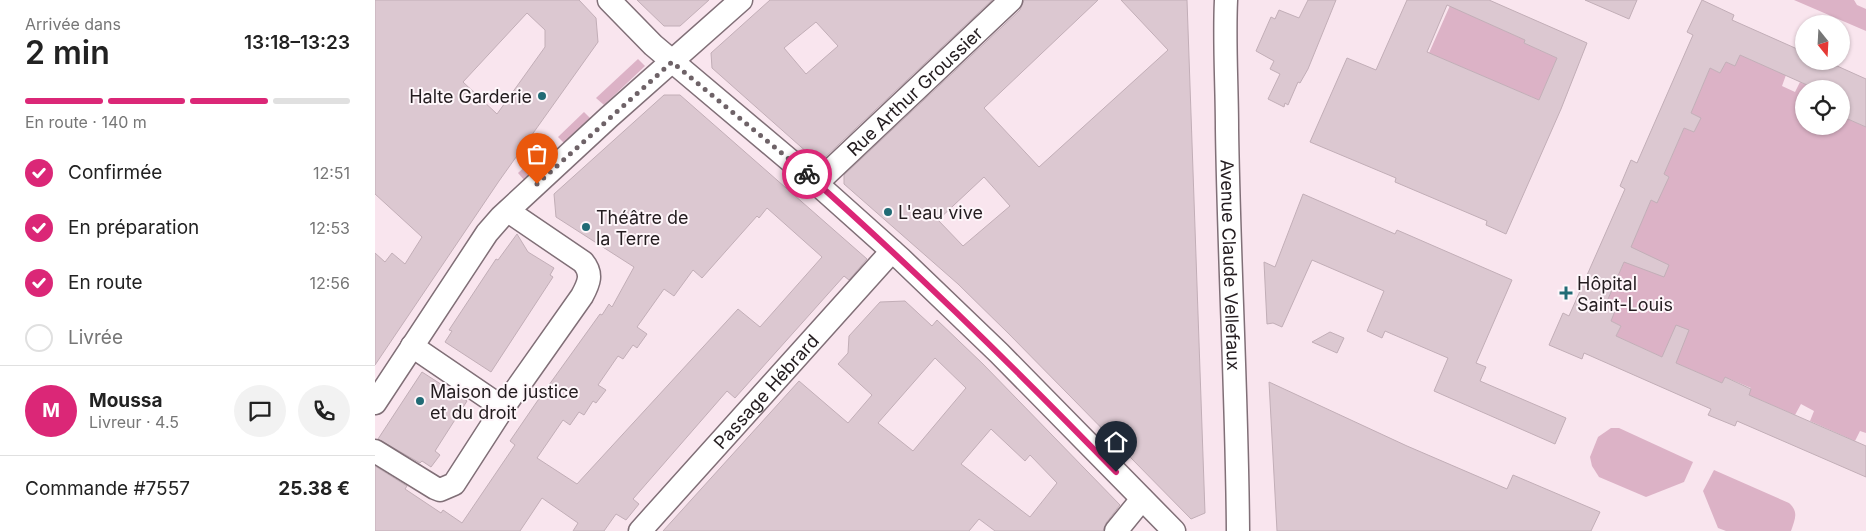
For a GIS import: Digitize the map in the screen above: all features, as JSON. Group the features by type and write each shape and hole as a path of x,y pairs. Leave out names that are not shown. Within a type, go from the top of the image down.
{"street":[{"path":"609,0 672,62 817,183 892,251 999,353 1174,531"},
{"path":"375,403 487,233 508,211 741,0"},
{"name":"Rue Arthur Groussier","path":"817,183 1011,0"},
{"name":"Avenue Claude Vellefaux","path":"1226,0 1228,192 1235,360 1238,531"},
{"path":"375,451 428,485 440,490 454,484 503,408 582,296 588,285 590,274 583,262 508,211"},
{"name":"Passage Hébrard","path":"640,531 892,251"},
{"path":"412,346 503,408"},
{"path":"1116,531 1142,499"}],"shaded area":[{"path":"1794,0 1854,0 1857,5 1866,9 1866,31 1850,24 1850,15 1829,15"},
{"path":"1452,1 1463,12 1525,40 1524,43 1557,58 1539,100 1429,53"},
{"path":"1740,55 1786,75 1782,86 1795,92 1795,135 1850,135 1850,120 1866,127 1866,433 1860,431 1855,441 1810,421 1814,411 1801,404 1795,415 1749,395 1751,388 1725,377 1722,383 1676,363 1667,346 1662,357 1616,336 1621,326 1611,321 1615,311 1605,306 1651,200 1657,202 1669,177 1664,174 1684,128 1694,132 1700,118 1691,113 1710,68 1720,73 1726,62 1735,66"},
{"path":"638,59 645,66 604,105 596,98"},
{"path":"584,112 591,119 565,144 558,137"},
{"path":"545,148 552,156 525,181 518,173"},
{"path":"1611,428 1619,428 1693,462 1684,482 1646,497 1599,477 1592,466 1590,457 1598,437"},
{"path":"1714,470 1789,503 1795,513 1791,531 1726,531 1718,528 1703,491"}],"building":[{"path":"375,0 579,0 596,18 598,42 499,181 375,365 375,253 385,262 392,253 405,264 422,237 375,194","holes":["527,13 545,30 545,47 497,114 463,82"]},
{"path":"637,0 709,0 680,26 664,26"},
{"path":"770,0 992,0 818,162 712,68 711,53","holes":["816,22 838,46 806,74 784,48"]},
{"path":"1024,0 1098,0 984,108 1039,167 1168,50 1121,0 1187,0 1205,513 1191,519 958,284 844,184 844,175 1020,10","holes":["984,177 1010,206 963,246 938,220"]},
{"path":"1308,0 1336,0 1308,69 1300,83 1298,82 1288,105 1285,103 1284,107 1268,99 1280,74 1270,69 1274,61 1256,51 1271,17 1275,19 1279,10 1299,18"},
{"path":"1407,0 1489,0 1587,43 1561,109 1506,234 1486,225 1487,221 1395,182 1396,178 1310,142 1347,58 1376,70","holes":["1447,5 1525,40 1524,43 1557,58 1539,100 1427,52"]},
{"path":"1585,0 1637,0 1629,19"},
{"path":"1702,0 1734,15 1732,20 1795,48 1795,70 1846,70 1866,79 1866,127 1850,120 1850,80 1796,80 1740,55 1735,66 1726,62 1720,73 1710,68 1691,113 1701,118 1694,132 1684,128 1664,174 1669,177 1657,203 1651,200 1631,247 1669,265 1664,277 1624,262 1605,306 1615,311 1611,321 1621,326 1616,336 1662,357 1676,325 1689,330 1676,363 1722,383 1725,377 1751,389 1749,395 1866,446 1866,477 1737,421 1735,426 1708,415 1711,409 1584,353 1582,359 1549,345 1563,313 1569,316 1625,189 1620,186 1631,160 1637,163 1693,35 1687,32"},
{"path":"664,95 680,95 867,259 849,280 844,276 735,398 727,391 633,499 639,504 626,520 616,514 604,531 573,531 578,523 542,498 520,531 375,531 375,466 407,486 405,489 441,513 443,510 462,523 515,445 510,441 600,314 602,315 609,304 612,307 634,267 556,217 554,194","holes":["767,208 822,257 760,327 738,309 577,484 537,458 563,420 570,425 579,412 584,415 593,401 596,403 606,390 598,385 618,356 623,359 633,345 637,348 647,334 637,327 664,289 674,296 693,270 702,278 757,216 759,218"]},
{"path":"1303,194 1395,234 1397,230 1512,280 1476,363 1486,367 1480,381 1566,418 1555,444 1434,391 1448,358 1385,331 1382,338 1367,331 1384,291 1312,260 1282,327 1273,323 1267,324 1264,262 1275,267"},
{"path":"517,234 528,252 554,268 550,275 553,277 491,372 445,342 452,331 449,330 496,259 498,260"},
{"path":"905,301 932,326 937,320 983,364 1120,505 1106,523 1103,531 995,531 979,519 969,531 663,531 799,381 848,423 872,395 838,364 848,353 849,336 880,302","holes":["935,358 966,388 913,451 878,423","991,429 1025,461 1030,455 1057,483 1030,517 961,464"]},
{"path":"1330,332 1344,338 1337,353 1312,342"},
{"path":"422,372 467,401 435,451 440,455 431,467 422,461 420,463 378,439"},
{"path":"1269,382 1407,446 1507,489 1513,475 1600,512 1591,531 1277,531"}],"way so far":[{"path":"537,184 672,62 807,174"}],"place":[{"name":"Halte Garderie","path":"542,96"},
{"name":"L'eau vive","path":"888,212"},
{"name":"Théâtre de la Terre","path":"586,227"},
{"name":"Hôpital Saint-Louis","path":"1566,293"},
{"name":"Maison de justice et du droit","path":"420,401"}],"route":[{"path":"807,174 900,258 999,353 1116,472"}]}
